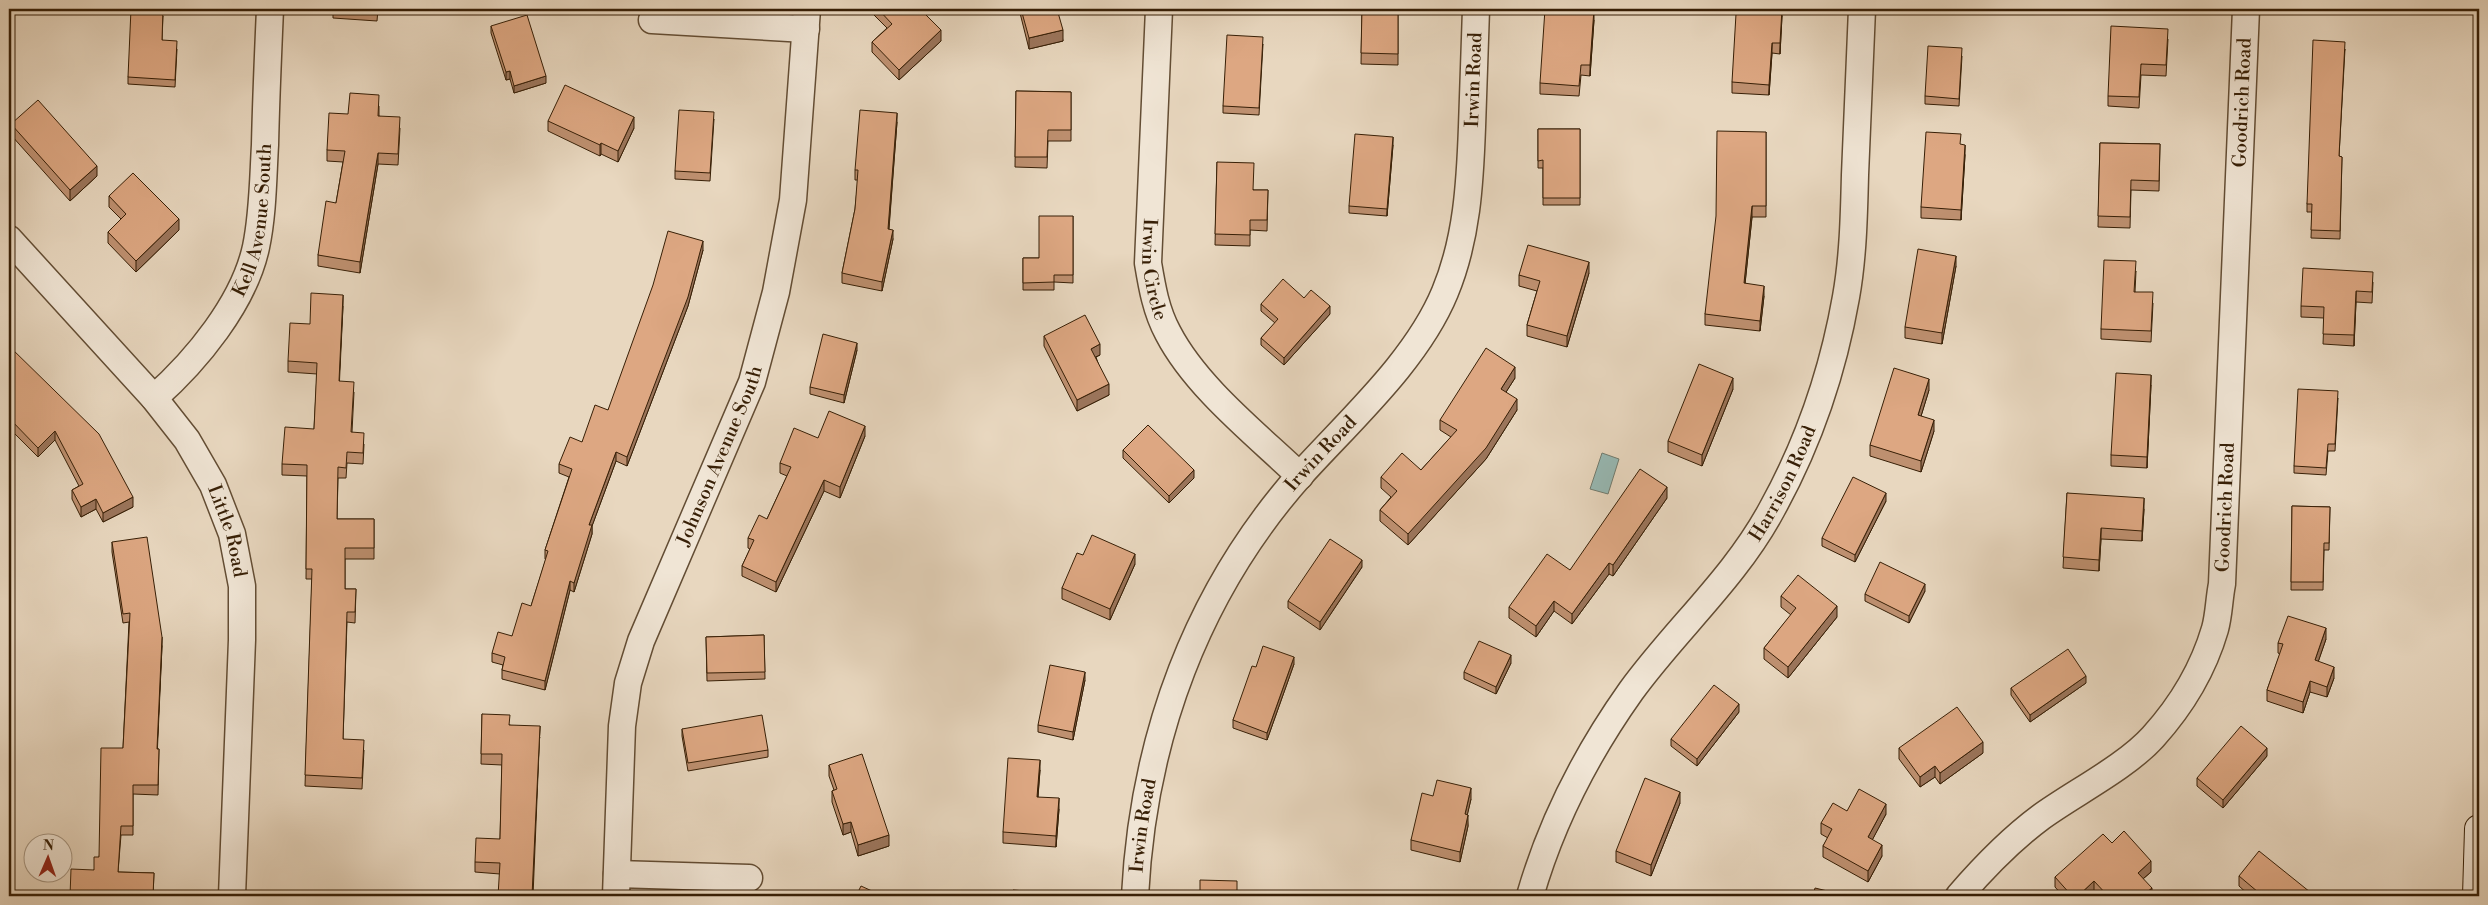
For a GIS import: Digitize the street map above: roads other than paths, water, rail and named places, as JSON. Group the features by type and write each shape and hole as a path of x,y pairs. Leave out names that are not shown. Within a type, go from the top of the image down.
{"main road":[{"path":"2477,896 2479,829"}],"street":[{"name":"Kell Avenue South","path":"154,398 180,375 211,337 238,294 256,248 262,198 270,9"},
{"name":"Irwin Circle","path":"1159,9 1148,263 1154,299 1167,332 1184,361 1209,388 1300,476"},
{"name":"Irwin Road","path":"1135,896 1143,806 1160,734 1183,663 1215,596 1254,534 1300,476 1379,390 1416,344 1445,293 1463,237 1470,178 1476,9"},
{"name":"Harrison Road","path":"1530,896 1556,822 1590,753 1632,690 1731,573 1772,510 1804,442 1830,370 1846,296 1854,220 1862,9"},
{"name":"Goodrich Road","path":"1963,895 1993,857 2040,818 2116,767 2152,739 2178,706 2200,669 2215,628 2222,584 2246,9"},
{"path":"652,20 806,19"},
{"name":"Johnson Avenue South","path":"617,885 622,726 628,683 641,641 752,382 776,292 793,200 806,19"},
{"name":"Little Road","path":"9,239 154,398 187,440 213,485 232,534 242,586 242,640 232,896"},
{"path":"617,885 749,878"}],"water":[{"path":"1602,453 1619,459 1608,494 1590,489"}]}
